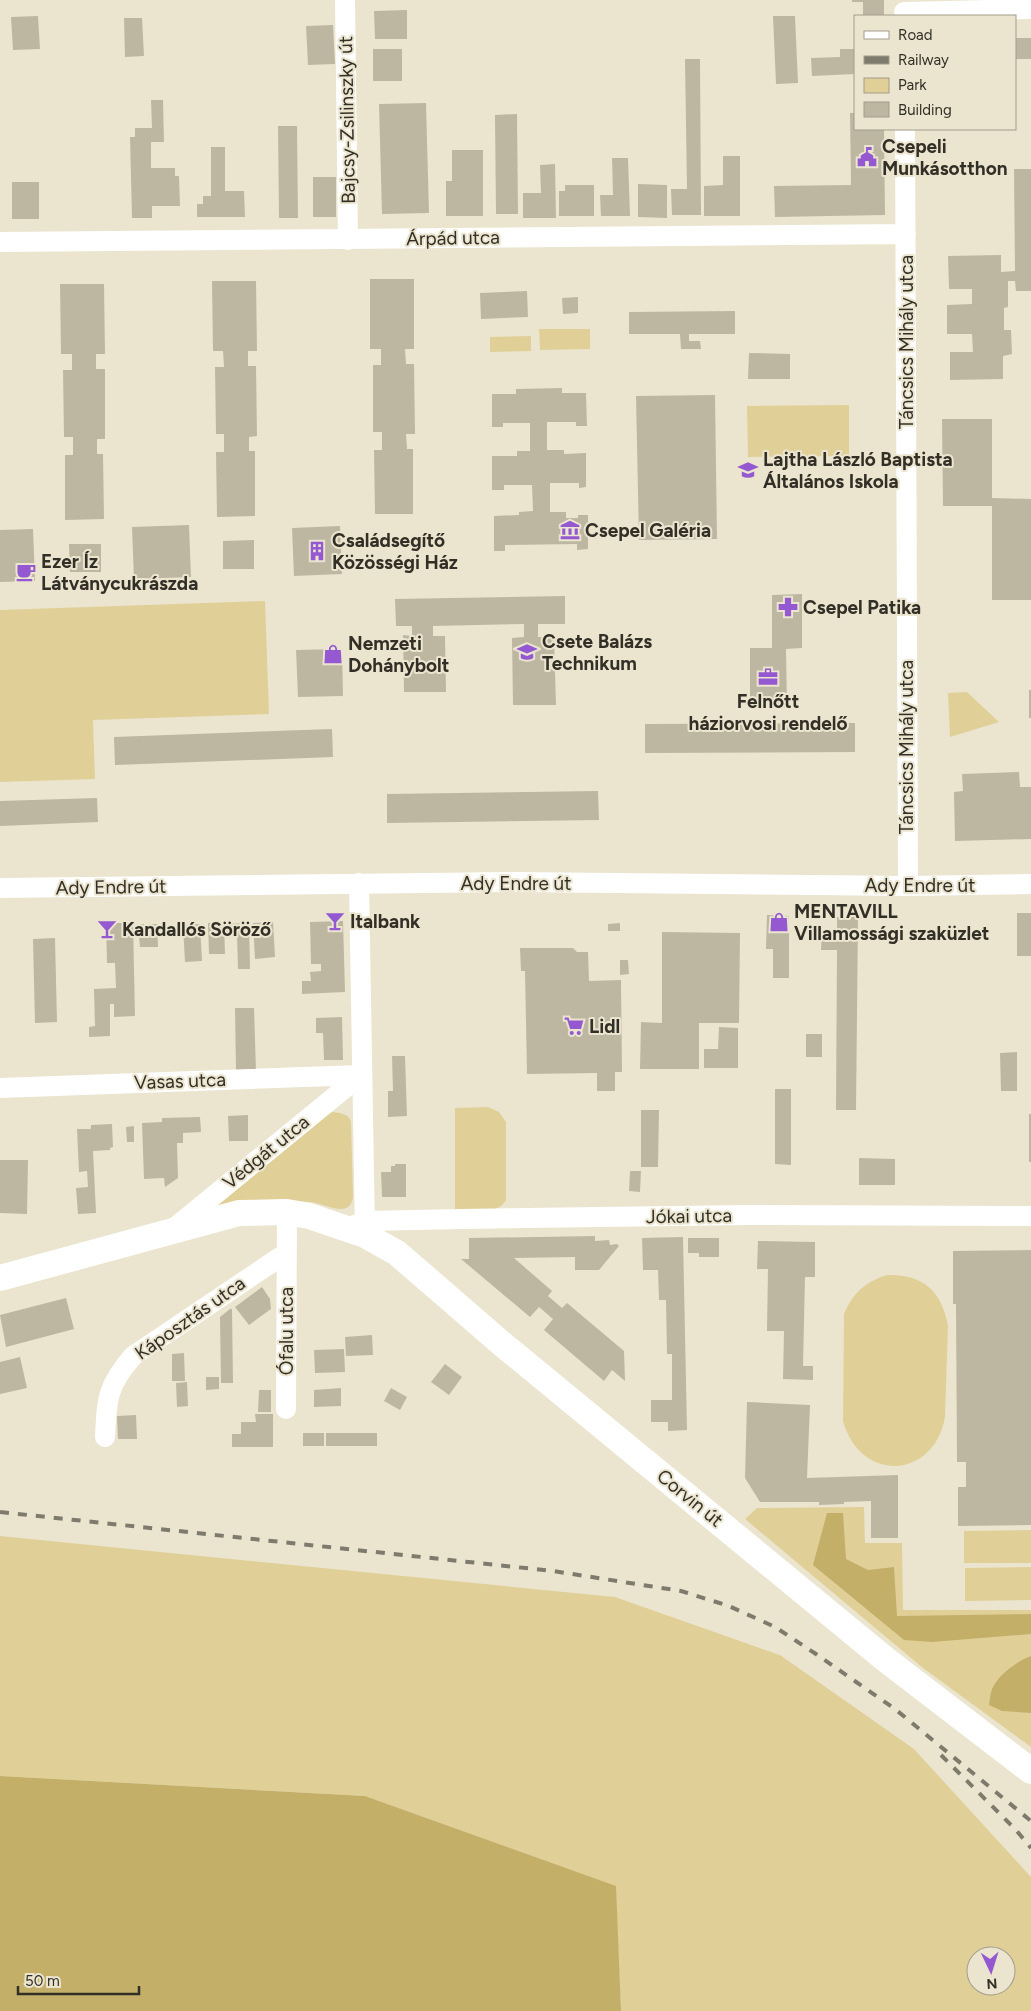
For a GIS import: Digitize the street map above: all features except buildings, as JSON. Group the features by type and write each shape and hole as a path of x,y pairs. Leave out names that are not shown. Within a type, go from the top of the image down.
{"main road":[{"name":"Védgát utca","path":"0,1278 239,1213 287,1212 359,1228"},
{"name":"Corvin út","path":"359,1228 397,1253 501,1343 878,1652 1031,1771"}],"street":[{"name":"Bajcsy-Zsilinszky út","path":"345,0 348,240"},
{"path":"904,9 1031,9"},
{"name":"Táncsics Mihály utca","path":"905,130 908,886"},
{"name":"Árpád utca","path":"0,242 906,234"},
{"name":"Ady Endre út","path":"0,888 602,882 908,886 1031,884"},
{"path":"359,884 361,1075 359,1228"},
{"name":"Vasas utca","path":"0,1088 361,1075"},
{"name":"Védgát utca","path":"171,1230 361,1075"},
{"path":"286,1253 287,1212"},
{"name":"Jókai utca","path":"359,1228 746,1215 1031,1216"},
{"name":"Ófalu utca","path":"286,1253 286,1409"},
{"name":"Káposztás utca","path":"105,1437 107,1399 119,1372 133,1356 286,1253"}],"green space":[{"path":"539,329 590,329 590,349 540,350"},
{"path":"531,336 531,351 490,352 490,337"},
{"path":"849,405 849,456 748,457 747,406"},
{"path":"265,601 269,714 93,720 95,779 0,782 0,610"},
{"path":"967,692 999,722 950,737 948,693"},
{"path":"488,1107 499,1112 506,1122 506,1200 502,1205 491,1210 455,1210 455,1108"},
{"path":"342,1113 351,1122 353,1197 348,1207 337,1209 299,1201 217,1205 324,1114"},
{"path":"887,1275 900,1275 911,1278 921,1281 929,1287 941,1303 948,1326 945,1417 938,1438 927,1453 912,1462 896,1466 880,1464 865,1455 852,1441 843,1421 844,1314 851,1300 861,1289 872,1281"},
{"path":"864,1507 865,1543 902,1543 903,1610 1031,1610 1031,1747 923,1668 745,1519 757,1508"},
{"path":"1031,1530 1031,1563 964,1563 964,1531"},
{"path":"0,1536 615,1597 780,1655 914,1749 1031,1877 1031,2011 621,2011 615,1886 365,1796 0,1776"},
{"path":"1031,1567 1031,1600 965,1601 965,1568"}],"shaded area":[{"path":"827,1513 843,1513 846,1559 868,1570 894,1567 897,1616 1031,1614 1031,1634 932,1642 904,1640 813,1565"},
{"path":"1031,1656 1031,1713 1002,1711 989,1705 992,1689 1003,1674 1020,1661"},
{"path":"0,1776 365,1796 616,1886 621,2011 0,2011"}],"railway":[{"path":"0,1512 553,1571 681,1591 729,1606 775,1627 895,1709 1031,1821"},
{"path":"941,1755 1016,1830 1031,1848"}],"place":[{"name":"Csepeli Munkásotthon","path":"867,157"},
{"name":"Lajtha László Baptista Általános Iskola","path":"748,470"},
{"name":"Csepel Galéria","path":"570,530"},
{"name":"Családsegítő Közösségi Ház","path":"317,551"},
{"name":"Ezer Íz Látványcukrászda","path":"26,572"},
{"name":"Csepel Patika","path":"788,607"},
{"name":"Csete Balázs Technikum","path":"527,652"},
{"name":"Nemzeti Dohánybolt","path":"333,654"},
{"name":"Felnőtt háziorvosi rendelő","path":"768,677"},
{"name":"Italbank","path":"335,921"},
{"name":"MENTAVILL Villamossági szaküzlet","path":"779,922"},
{"name":"Kandallós Söröző","path":"107,929"},
{"name":"Lidl","path":"574,1026"}]}
